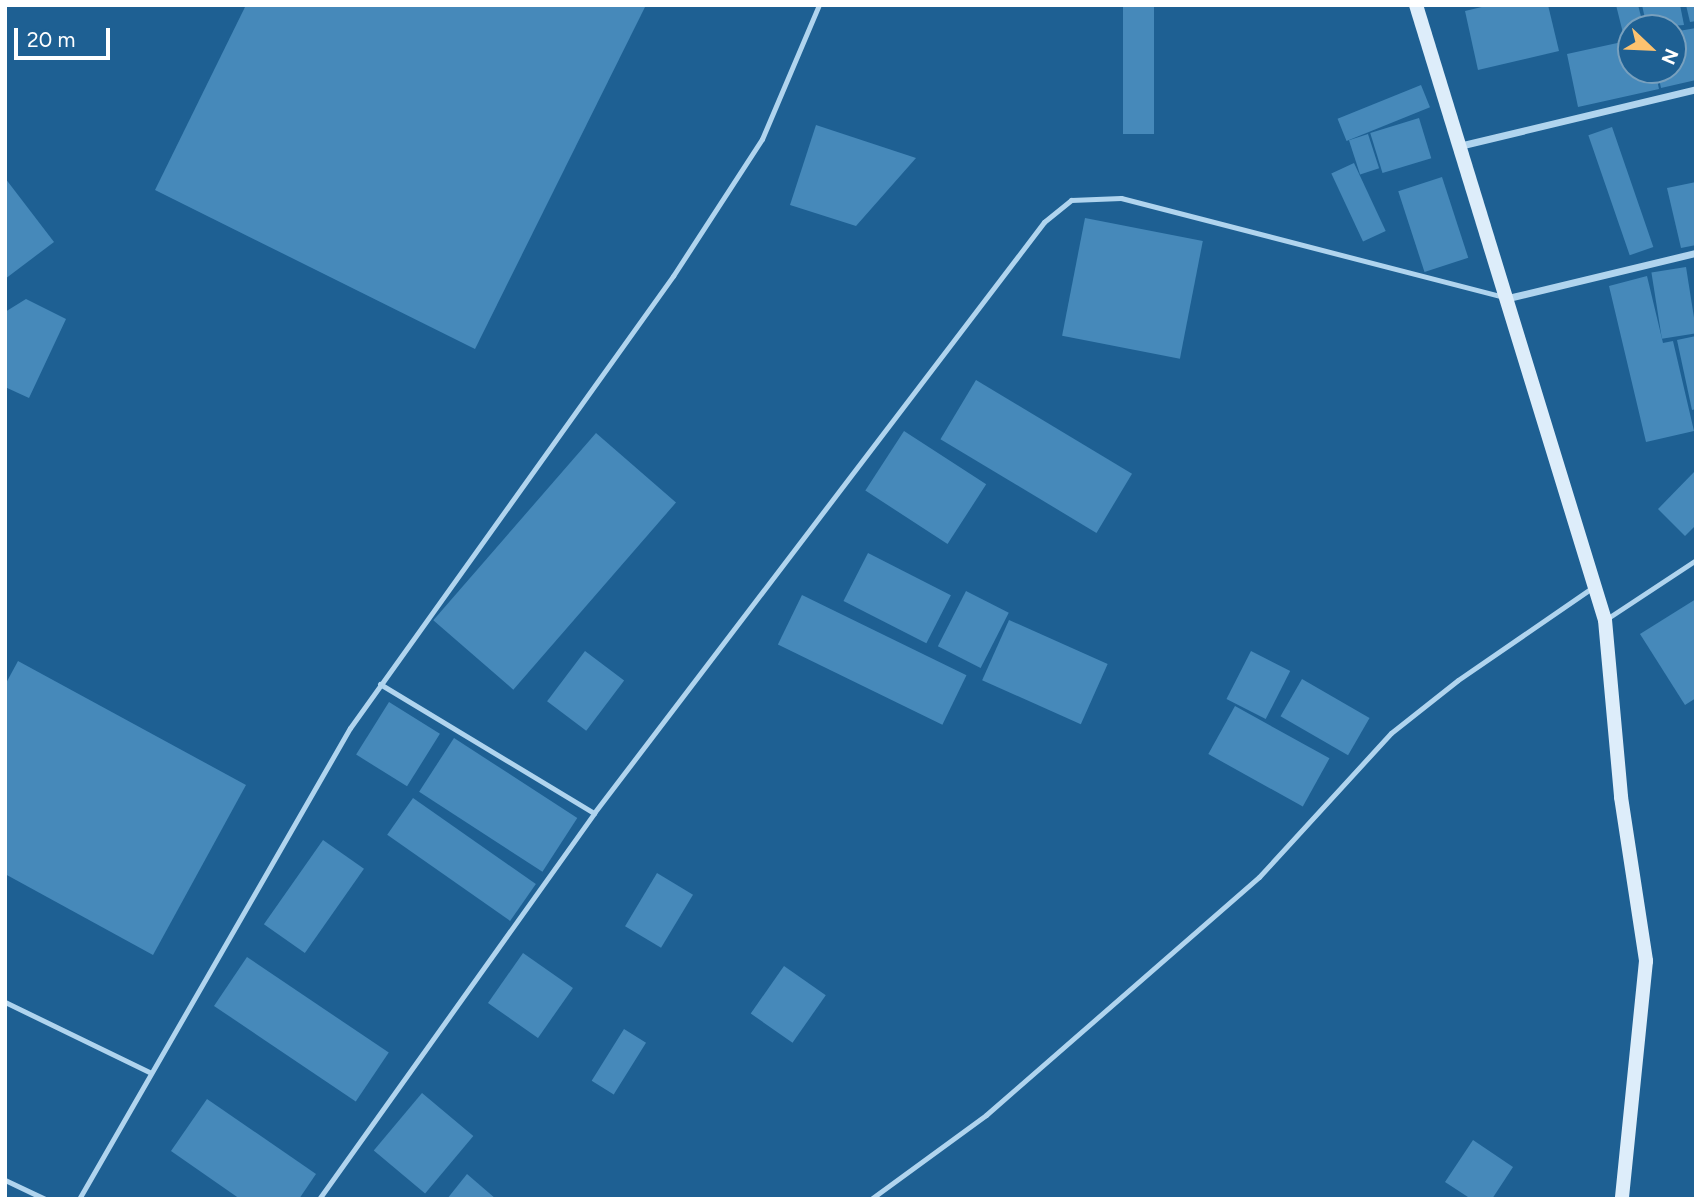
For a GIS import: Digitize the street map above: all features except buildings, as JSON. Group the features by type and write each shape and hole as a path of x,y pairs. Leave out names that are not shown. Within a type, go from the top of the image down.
{"street":[{"path":"1416,5 1605,620 1621,797 1646,961 1622,1199"},
{"path":"1459,146 1696,89"},
{"path":"1508,298 1696,253"}],"lane":[{"path":"79,1199 350,728 673,276 762,139 819,5"},
{"path":"319,1199 594,813 1044,222 1071,200 1121,198 1508,298"},
{"path":"1605,620 1696,560"},
{"path":"871,1199 986,1115 1232,901 1391,733 1458,680 1595,586"},
{"path":"380,684 594,813"},
{"path":"5,1002 151,1073"},
{"path":"5,1180 45,1199"}]}
